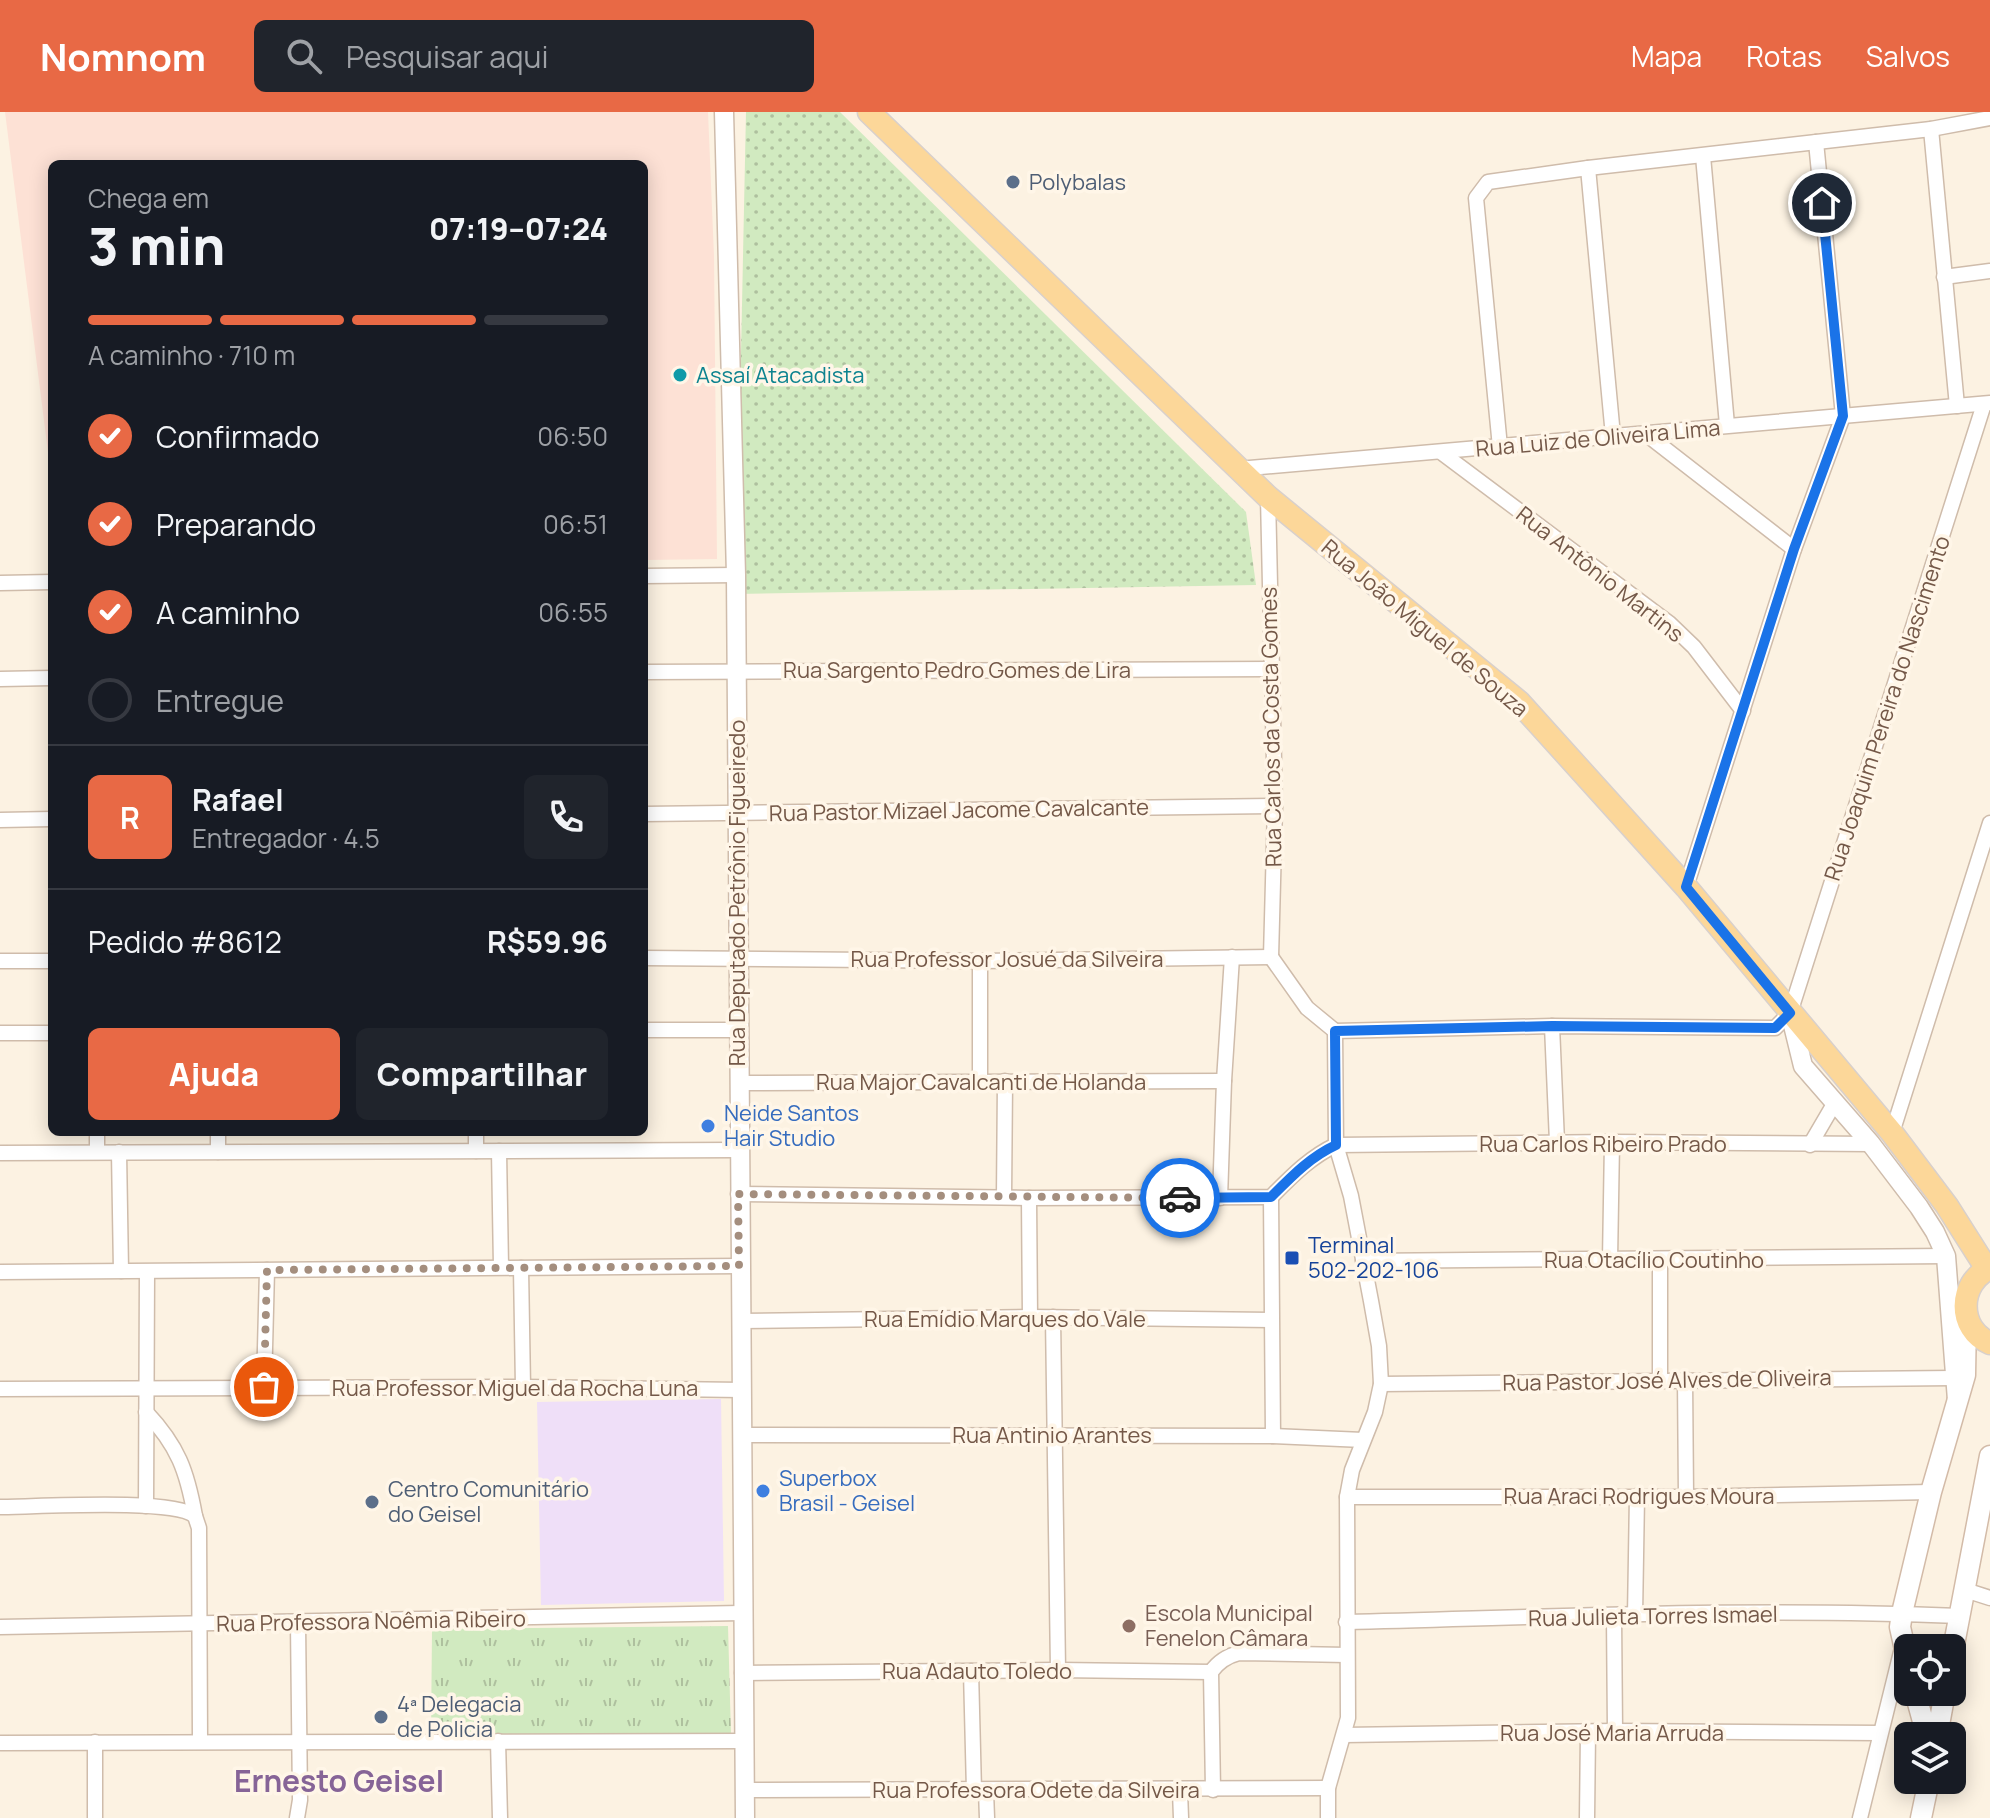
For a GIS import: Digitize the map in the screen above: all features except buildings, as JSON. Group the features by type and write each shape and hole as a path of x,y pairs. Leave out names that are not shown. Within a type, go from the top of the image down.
{"main road":[{"name":"Rua João Miguel de Souza","path":"869,112 1268,497 1519,702 1686,887 1892,1133 1989,1268"},
{"path":"1904,1634 1902,1613 1931,1492 1958,1408 1967,1359 1966,1295 1971,1285 1989,1268"},
{"path":"1966,1318 1973,1331 1990,1343"},
{"path":"1956,1634 1990,1456"},
{"path":"1921,1818 1926,1794"}],"street":[{"name":"Rua Deputado Petrônio Figueiredo","path":"724,112 736,575 741,1613 745,1818"},
{"path":"1500,447 1476,198 1482,187 1497,180 1931,129 1990,118"},
{"path":"1931,129 1957,406"},
{"path":"1686,887 1794,549 1843,416 1816,142"},
{"path":"1703,156 1727,425"},
{"path":"1588,168 1613,436"},
{"path":"1944,277 1990,271"},
{"name":"Rua Luiz de Oliveira Lima","path":"1238,469 1987,403"},
{"name":"Rua Joaquim Pereira do Nascimento","path":"1790,1013 1987,403"},
{"path":"1646,434 1794,549"},
{"name":"Rua Antônio Martins","path":"1442,453 1669,623 1694,647 1743,711"},
{"name":"Rua Carlos da Costa Gomes","path":"1268,497 1275,806 1271,957"},
{"path":"648,576 736,575"},
{"path":"0,583 48,582"},
{"name":"Rua Sargento Pedro Gomes de Lira","path":"648,672 1271,669"},
{"path":"0,679 48,678"},
{"name":"Rua Pastor Mizael Jacome Cavalcante","path":"648,814 1275,806"},
{"path":"0,820 48,819"},
{"path":"1892,1133 1990,823"},
{"path":"1220,1198 1232,957"},
{"path":"1271,957 1307,1008 1319,1021 1335,1031 1552,1026 1775,1028 1790,1013"},
{"name":"Rua Professor Josué da Silveira","path":"648,958 980,961 1271,957"},
{"path":"0,961 48,961"},
{"path":"980,961 980,1080"},
{"path":"1790,1013 1803,1066 1871,1144 1919,1207 1946,1256 1958,1408"},
{"path":"1552,1026 1557,1142"},
{"path":"648,1030 739,1030"},
{"path":"1328,1818 1328,1788 1348,1718 1347,1497 1352,1470 1375,1412 1381,1384 1379,1346 1351,1196 1336,1145 1335,1031"},
{"path":"0,1033 48,1033"},
{"path":"1004,1197 1005,1081"},
{"name":"Rua Major Cavalcanti de Holanda","path":"739,1083 1224,1081"},
{"path":"1810,1145 1834,1104"},
{"path":"97,1136 97,1152"},
{"path":"218,1136 218,1152"},
{"path":"476,1136 476,1151"},
{"name":"Rua Carlos Ribeiro Prado","path":"1336,1145 1557,1142 1871,1144"},
{"path":"1610,1260 1612,1142"},
{"path":"738,1194 1271,1197 1306,1163 1336,1145"},
{"path":"0,1153 738,1150"},
{"path":"499,1151 501,1267"},
{"path":"119,1152 121,1271"},
{"path":"1271,1197 1273,1436"},
{"path":"1029,1198 1030,1317"},
{"name":"Rua Otacílio Coutinho","path":"1363,1261 1946,1256"},
{"path":"1660,1260 1660,1379"},
{"path":"0,1272 739,1266"},
{"path":"521,1268 523,1387"},
{"path":"264,1387 267,1270"},
{"path":"146,1506 147,1272"},
{"name":"Rua Emídio Marques do Vale","path":"740,1321 1030,1317 1271,1320"},
{"path":"1053,1317 1058,1670"},
{"name":"Rua Pastor José Alves de Oliveira","path":"1381,1384 1954,1378"},
{"path":"1685,1379 1686,1497"},
{"name":"Rua Professor Miguel da Rocha Luna","path":"0,1389 523,1387 742,1390"},
{"path":"146,1412 169,1437 178,1454 188,1479 197,1522 201,1625 200,1741"},
{"name":"Rua Antinio Arantes","path":"742,1435 1056,1434 1363,1440"},
{"name":"Rua Araci Rodrigues Moura","path":"1347,1497 1686,1497 1931,1492"},
{"path":"1635,1616 1637,1496"},
{"path":"0,1507 146,1506 179,1509 197,1522"},
{"path":"1965,1590 1990,1598"},
{"name":"Rua Professora Noêmia Ribeiro","path":"0,1627 741,1613"},
{"name":"Rua Julieta Torres Ismael","path":"1346,1622 1902,1613 1959,1616"},
{"path":"1614,1616 1615,1731"},
{"path":"297,1818 300,1800 298,1623"},
{"path":"1213,1790 1211,1672 1224,1659 1239,1653 1347,1655"},
{"path":"971,1671 980,1791 987,1818"},
{"name":"Rua Adauto Toledo","path":"742,1673 1211,1672"},
{"path":"1860,1818 1879,1733 1894,1689"},
{"name":"Rua José Maria Arruda","path":"1344,1735 1615,1731 1879,1733"},
{"path":"1587,1818 1588,1732"},
{"path":"498,1741 500,1818"},
{"path":"0,1743 744,1741"},
{"path":"95,1742 95,1818"},
{"name":"Rua Professora Odete da Silveira","path":"745,1790 1180,1791 1328,1788"},
{"path":"1180,1791 1181,1818"}],"shaded area":[{"path":"5,112 708,112 714,256 717,559 648,560 648,160 48,160 48,452"},
{"path":"721,1399 724,1601 541,1605 537,1402"}],"green space":[{"path":"746,112 840,112 1246,512 1256,585 736,594"},
{"path":"728,1626 731,1735 431,1736 432,1629"}],"way so far":[{"path":"264,1387 267,1270 739,1266 738,1194 1180,1198"}],"place":[{"name":"Polybalas","path":"1013,182"},
{"name":"Assaí Atacadista","path":"680,375"},
{"name":"Neide Santos Hair Studio","path":"708,1126"},
{"name":"Terminal 502-202-106","path":"1292,1258"},
{"name":"Superbox Brasil - Geisel","path":"763,1491"},
{"name":"Centro Comunitário do Geisel","path":"372,1502"},
{"name":"Escola Municipal Fenelon Câmara","path":"1129,1626"},
{"name":"4ª Delegacia de Policia","path":"381,1717"}],"district":[{"name":"Ernesto Geisel","path":"339,1782"}],"route":[{"path":"1180,1198 1271,1197 1306,1163 1336,1145 1335,1031 1552,1026 1775,1028 1790,1013 1686,887 1794,549 1843,416 1822,203"}]}
